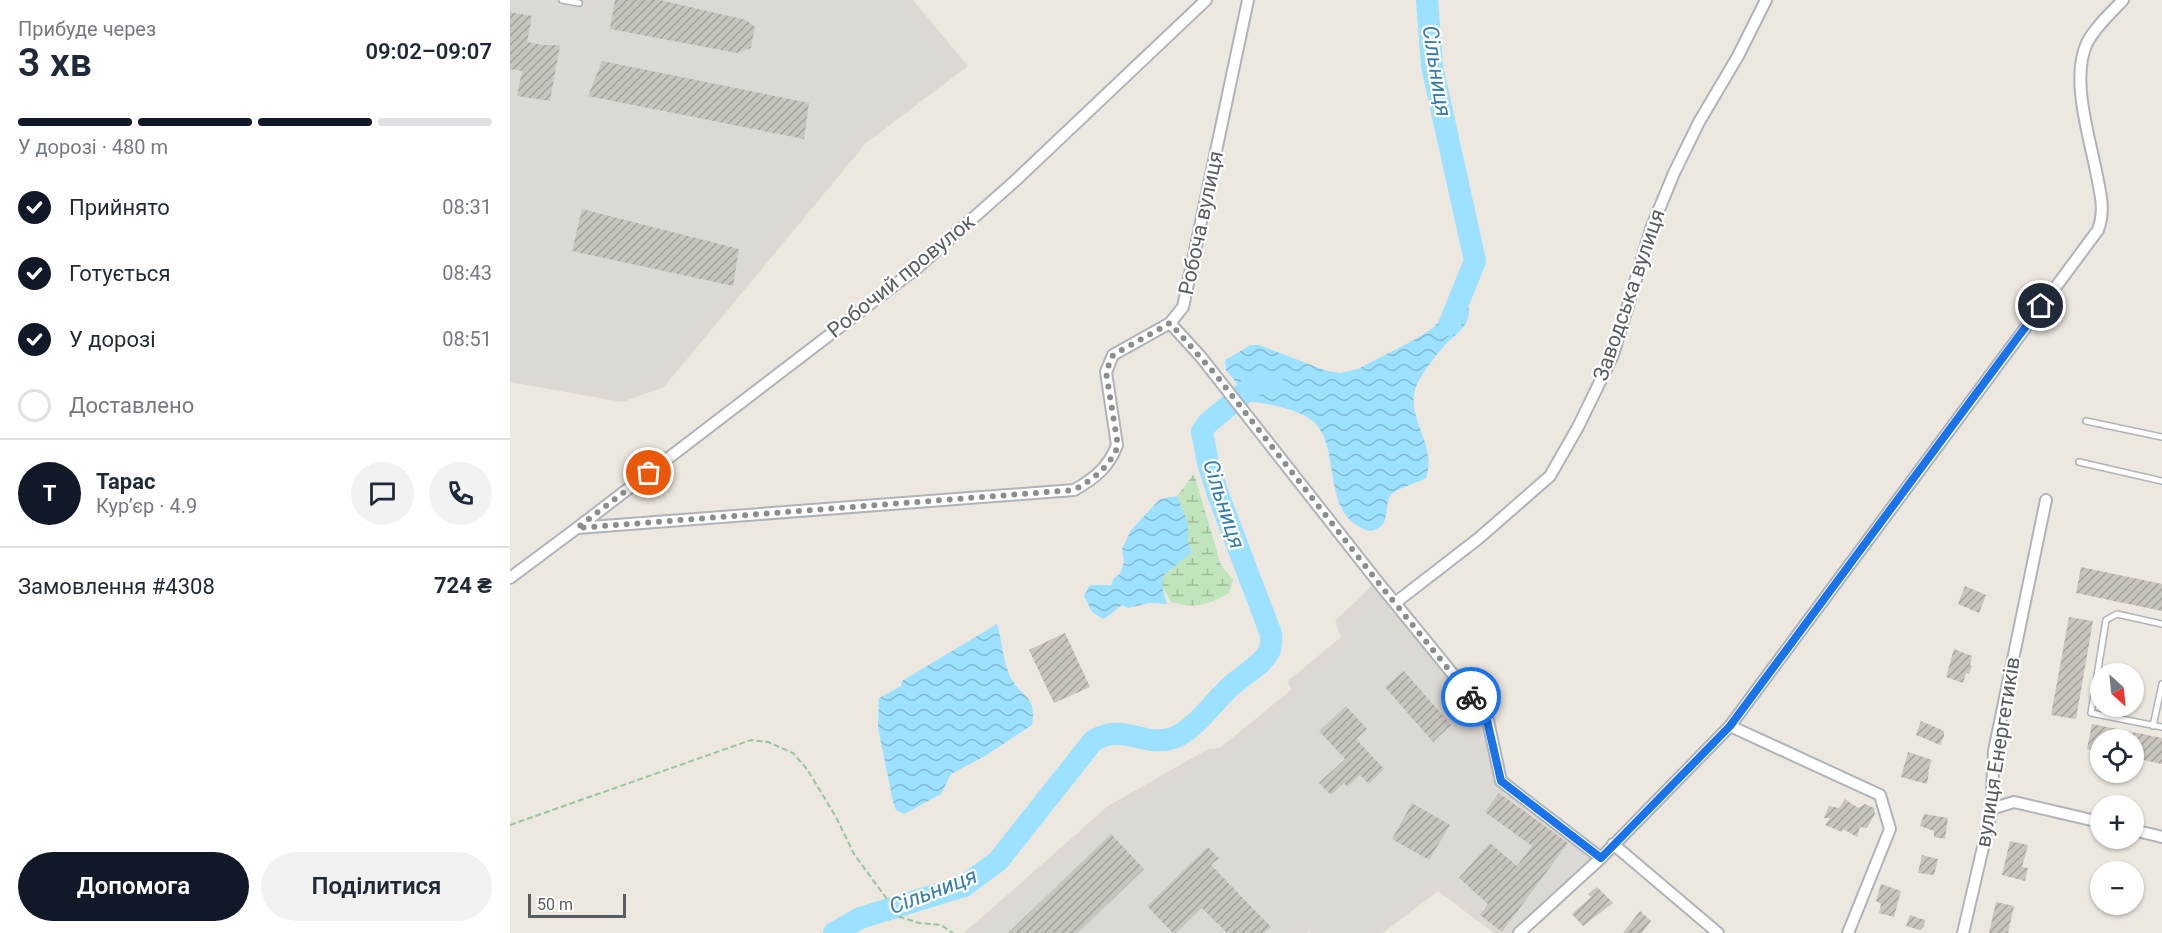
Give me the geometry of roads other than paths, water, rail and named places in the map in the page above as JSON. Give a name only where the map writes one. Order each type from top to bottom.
[{"type":"street","name":"Робочий провулок","points":[[577,528],[917,268],[1016,180],[1206,0]]},
{"type":"street","name":"Робоча вулиця","points":[[577,528],[1074,490],[1095,479],[1113,457],[1118,446],[1106,372],[1113,355],[1170,323],[1183,307],[1248,0]]},
{"type":"street","name":"Заводська вулиця","points":[[1395,603],[1479,538],[1550,476],[1578,427],[1613,355],[1651,229],[1674,173],[1700,122],[1738,57],[1766,0]]},
{"type":"street","points":[[1520,933],[1601,858],[1730,726],[2098,230],[2103,217],[2101,194],[2082,103],[2080,76],[2088,42],[2123,0]]},
{"type":"street","points":[[1170,323],[1246,412],[1486,716],[1501,781],[1601,858]]},
{"type":"street","name":"вулиця Енергетиків","points":[[1963,933],[1991,809],[1994,751],[2046,500]]},
{"type":"street","points":[[510,578],[577,528]]},
{"type":"street","points":[[1730,726],[1880,795],[1890,829],[1848,933]]},
{"type":"street","points":[[1991,809],[2014,802],[2090,820]]},
{"type":"street","points":[[2144,833],[2162,837]]},
{"type":"street","points":[[1613,844],[1718,933]]},
{"type":"lane","points":[[562,0],[579,3]]},
{"type":"lane","points":[[2086,421],[2162,437]]},
{"type":"lane","points":[[2079,462],[2162,481]]},
{"type":"lane","points":[[2162,624],[2117,614],[2106,620],[2091,713],[2162,727]]},
{"type":"lane","points":[[2153,726],[2162,684]]},
{"type":"water","points":[[1457,297],[1465,300],[1469,308],[1466,323],[1426,369],[1417,384],[1414,396],[1414,407],[1428,453],[1426,478],[1392,493],[1388,500],[1384,523],[1373,531],[1368,531],[1348,518],[1341,507],[1336,493],[1328,449],[1316,424],[1304,415],[1277,406],[1252,402],[1226,370],[1225,360],[1251,345],[1259,345],[1327,371],[1340,373],[1358,369],[1430,330],[1439,322]]},
{"type":"water","points":[[1177,496],[1188,523],[1188,544],[1192,552],[1164,575],[1162,586],[1167,604],[1149,603],[1128,608],[1122,605],[1103,619],[1092,612],[1084,596],[1090,585],[1111,585],[1114,578],[1120,574],[1124,562],[1122,549],[1131,530],[1160,499]]},
{"type":"water","points":[[997,624],[1010,676],[1030,701],[1033,715],[1032,725],[985,756],[951,774],[941,794],[904,814],[896,810],[878,727],[879,698],[901,686],[902,681]]},
{"type":"waterway","name":"Сільниця","points":[[1427,0],[1432,66],[1475,261],[1449,325]]},
{"type":"waterway","name":"Сільниця","points":[[834,933],[860,918],[964,886],[998,861],[1093,741],[1114,734],[1152,740],[1173,738],[1189,729],[1231,686],[1266,657],[1271,648],[1271,634],[1219,497],[1208,463],[1202,431],[1208,423],[1255,384],[1272,382]]}]
